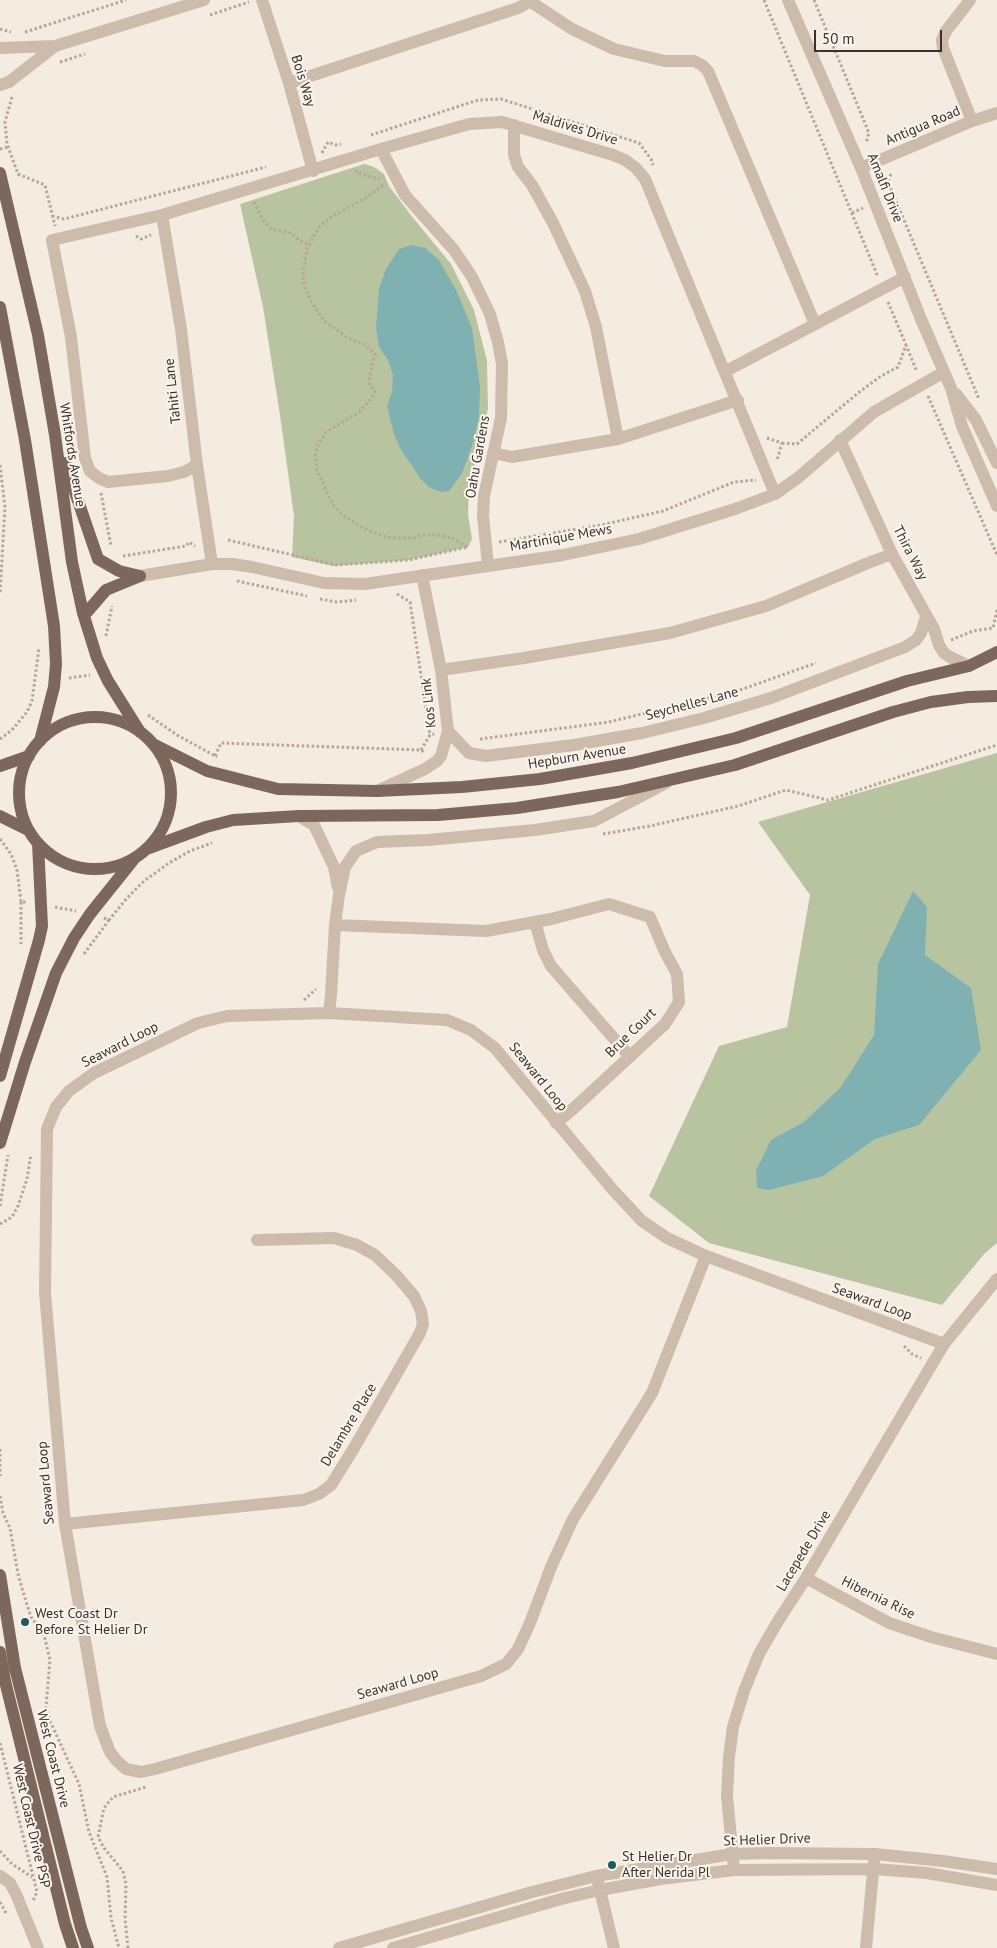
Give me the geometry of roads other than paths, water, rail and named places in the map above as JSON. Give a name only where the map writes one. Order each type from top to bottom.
[{"type":"main road","name":"Whitfords Avenue","points":[[0,173],[38,335],[55,435],[72,562],[82,613],[104,673],[140,732]]},
{"type":"main road","points":[[0,307],[25,440],[54,626],[55,679],[40,741]]},
{"type":"main road","points":[[55,435],[98,559],[119,571],[140,576]]},
{"type":"main road","points":[[82,613],[88,612],[106,590],[140,576]]},
{"type":"main road","name":"Hepburn Avenue","points":[[153,744],[207,771],[278,789],[377,791],[462,787],[540,779],[632,763],[736,738],[907,681],[969,666],[997,652]]},
{"type":"main road","points":[[0,1143],[25,1062],[56,973],[74,938],[90,914],[134,859],[149,848],[206,827],[233,820],[299,816],[438,815],[517,808],[618,792],[735,765],[893,712],[931,702],[968,697],[997,696]]},
{"type":"main road","points":[[134,859],[110,868],[83,869],[58,860],[38,843],[28,830],[20,806],[20,780],[29,756],[40,741],[54,730],[70,721],[106,718],[124,723],[140,732],[153,744],[168,769],[172,797],[165,824],[149,848]]},
{"type":"main road","points":[[0,766],[29,756]]},
{"type":"main road","points":[[0,816],[28,830]]},
{"type":"main road","points":[[0,1076],[42,926],[38,843]]},
{"type":"main road","name":"West Coast Drive","points":[[0,1575],[15,1668],[79,1920],[88,1948]]},
{"type":"main road","name":"West Coast Drive","points":[[0,1652],[5,1682],[60,1905],[73,1948]]},
{"type":"street","points":[[0,48],[55,46],[204,0]]},
{"type":"street","name":"Bois Way","points":[[262,0],[289,83],[311,165]]},
{"type":"street","name":"Amalfi Drive","points":[[788,0],[861,168],[921,319],[951,388],[962,426],[976,461],[997,506]]},
{"type":"street","points":[[970,0],[946,31],[942,40],[972,121]]},
{"type":"street","points":[[289,83],[518,8],[529,1],[572,29],[614,49],[665,61],[694,61],[708,71],[815,324]]},
{"type":"street","points":[[0,85],[9,82],[55,46]]},
{"type":"street","name":"Antigua Road","points":[[861,168],[972,121],[997,113]]},
{"type":"street","name":"Maldives Drive","points":[[197,465],[184,472],[168,476],[108,482],[90,471],[86,458],[71,337],[52,240],[162,215],[249,190],[311,165],[352,158],[469,124],[486,122],[514,125],[613,155],[636,168],[645,179],[738,400],[775,494]]},
{"type":"street","points":[[514,125],[514,155],[518,167],[532,185],[585,291],[596,327],[618,439]]},
{"type":"street","name":"Oahu Gardens","points":[[381,149],[405,195],[454,250],[472,277],[490,314],[498,342],[502,364],[501,418],[484,496],[483,515],[488,566]]},
{"type":"street","name":"Tahiti Lane","points":[[162,215],[181,329],[197,465],[212,564]]},
{"type":"street","points":[[726,371],[905,277]]},
{"type":"street","name":"Martinique Mews","points":[[140,576],[212,564],[252,567],[324,583],[365,584],[563,555],[639,539],[736,509],[775,494],[874,412],[944,372]]},
{"type":"street","name":"Amalfi Drive","points":[[951,388],[976,420],[995,456]]},
{"type":"street","points":[[494,453],[512,457],[618,439],[738,400]]},
{"type":"street","name":"Thira Way","points":[[840,440],[892,554],[934,629],[939,645],[944,652],[969,666]]},
{"type":"street","points":[[976,461],[995,456]]},
{"type":"street","points":[[441,670],[552,654],[670,633],[766,606],[892,554]]},
{"type":"street","name":"Kos Link","points":[[377,791],[425,769],[437,760],[441,756],[448,731],[441,670],[422,575]]},
{"type":"street","name":"Seychelles Lane","points":[[448,731],[470,753],[486,756],[574,745],[642,733],[704,718],[771,698],[905,648],[921,634],[926,617]]},
{"type":"street","points":[[329,1013],[334,925],[339,895],[346,867],[356,851],[376,842],[428,840],[535,830],[594,821],[671,781]]},
{"type":"street","points":[[299,816],[314,825],[334,867],[339,895]]},
{"type":"street","name":"Brue Court","points":[[535,922],[609,904],[650,917],[665,952],[678,974],[679,1002],[665,1024],[556,1123]]},
{"type":"street","points":[[334,925],[486,931],[535,922],[543,950],[551,966],[630,1056]]},
{"type":"street","name":"Seaward Loop","points":[[706,1256],[652,1392],[573,1519],[551,1567],[518,1649],[506,1664],[492,1672],[155,1769],[141,1772],[126,1769],[110,1752],[100,1726],[65,1524],[45,1293],[47,1129],[56,1106],[69,1091],[94,1073],[198,1023],[227,1016],[329,1013],[447,1020],[471,1030],[495,1048],[556,1123],[642,1221],[667,1238],[706,1256],[944,1344]]},
{"type":"street","name":"Delambre Place","points":[[65,1524],[302,1500],[319,1494],[330,1485],[354,1448],[420,1333],[423,1324],[421,1311],[414,1296],[396,1275],[375,1255],[357,1245],[334,1238],[257,1240]]},
{"type":"street","name":"Lacepede Drive","points":[[734,1870],[727,1796],[729,1757],[734,1727],[744,1691],[759,1654],[944,1344],[997,1279]]},
{"type":"street","name":"Hibernia Rise","points":[[806,1578],[889,1623],[932,1637],[997,1654]]},
{"type":"street","name":"St Helier Drive","points":[[338,1948],[513,1897],[596,1876],[732,1854],[875,1854],[997,1869]]},
{"type":"street","points":[[866,1948],[875,1854]]},
{"type":"street","name":"St Helier Drive","points":[[393,1948],[561,1899],[600,1890],[661,1879],[734,1870],[874,1869],[927,1873],[997,1885]]},
{"type":"street","points":[[0,1876],[10,1883],[38,1948]]},
{"type":"street","points":[[596,1876],[614,1948]]},
{"type":"water","points":[[411,245],[425,248],[439,260],[457,292],[472,328],[480,387],[479,417],[472,446],[462,473],[449,491],[441,492],[429,487],[420,478],[400,448],[394,434],[387,406],[392,392],[393,375],[388,360],[379,347],[376,327],[379,289],[386,269],[399,249]]},
{"type":"water","points":[[913,891],[927,907],[925,955],[971,988],[981,1050],[919,1125],[875,1139],[823,1176],[769,1190],[757,1188],[756,1171],[771,1140],[804,1122],[841,1087],[874,1035],[878,964]]},
{"type":"place","name":"West Coast Dr Before St Helier Dr","points":[[25,1622]]},
{"type":"place","name":"St Helier Dr After Nerida Pl","points":[[612,1865]]}]
